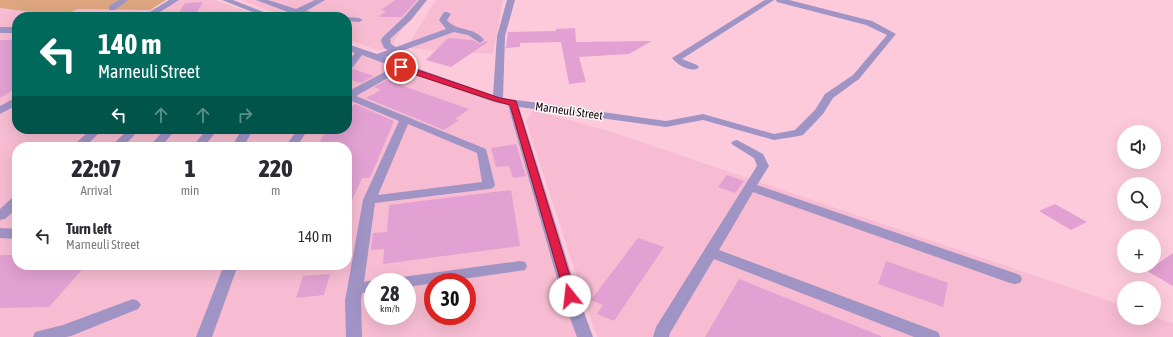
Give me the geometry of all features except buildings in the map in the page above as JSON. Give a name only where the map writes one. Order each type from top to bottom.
[{"type":"street","points":[[112,8],[124,0]]},
{"type":"street","points":[[155,12],[175,0]]},
{"type":"street","points":[[226,0],[258,12]]},
{"type":"street","points":[[260,0],[296,12],[317,0]]},
{"type":"street","points":[[396,50],[387,46],[385,41],[386,38],[408,18],[423,0]]},
{"type":"street","points":[[498,100],[501,36],[511,0]]},
{"type":"street","points":[[694,67],[679,61],[677,58],[770,0]]},
{"type":"street","name":"Marneuli Street","points":[[352,49],[498,100],[666,124],[704,117],[774,137],[799,133],[820,112],[829,96],[856,77],[892,34],[869,23],[780,0]]},
{"type":"street","points":[[447,14],[443,20],[447,26],[470,33],[477,36],[480,40]]},
{"type":"street","points":[[352,19],[359,20]]},
{"type":"street","points":[[377,57],[453,29]]},
{"type":"street","points":[[0,30],[12,30]]},
{"type":"street","points":[[352,62],[360,52]]},
{"type":"street","points":[[352,94],[401,67]]},
{"type":"street","points":[[352,98],[482,151],[489,185],[369,200]]},
{"type":"street","points":[[0,111],[12,103]]},
{"type":"street","points":[[513,103],[570,296],[585,337]]},
{"type":"street","points":[[354,337],[353,301],[369,200],[405,119]]},
{"type":"street","points":[[84,142],[92,134]]},
{"type":"street","points":[[121,142],[130,134]]},
{"type":"street","points":[[159,142],[167,134]]},
{"type":"street","points":[[202,142],[209,134]]},
{"type":"street","points":[[661,337],[662,332],[763,166],[759,156],[737,143]]},
{"type":"street","points":[[750,187],[1016,279]]},
{"type":"street","points":[[0,216],[12,205]]},
{"type":"street","points":[[0,233],[12,234]]},
{"type":"street","points":[[711,252],[932,337]]},
{"type":"street","points":[[416,280],[520,266]]},
{"type":"street","points":[[204,337],[229,270]]},
{"type":"street","points":[[355,288],[364,287]]},
{"type":"street","points":[[41,337],[65,331],[132,305]]},
{"type":"shaded area","points":[[0,0],[166,0],[150,10],[77,9],[72,12],[32,12],[0,8]]},
{"type":"shaded area","points":[[175,0],[215,0],[248,12],[72,12],[77,9],[150,10]]},
{"type":"shaded area","points":[[241,0],[422,0],[388,50],[377,50],[352,41],[352,12],[273,12]]},
{"type":"shaded area","points":[[436,0],[503,0],[493,54],[406,48]]},
{"type":"shaded area","points":[[0,8],[32,12],[12,12],[12,134],[352,134],[352,51],[509,106],[578,337],[0,337]]},
{"type":"shaded area","points":[[533,110],[612,132],[1117,304],[1117,325],[1161,325],[1161,319],[1173,323],[1173,337],[598,337],[593,326],[526,121]]},
{"type":"route","points":[[401,67],[498,100],[513,103],[570,296]]}]
